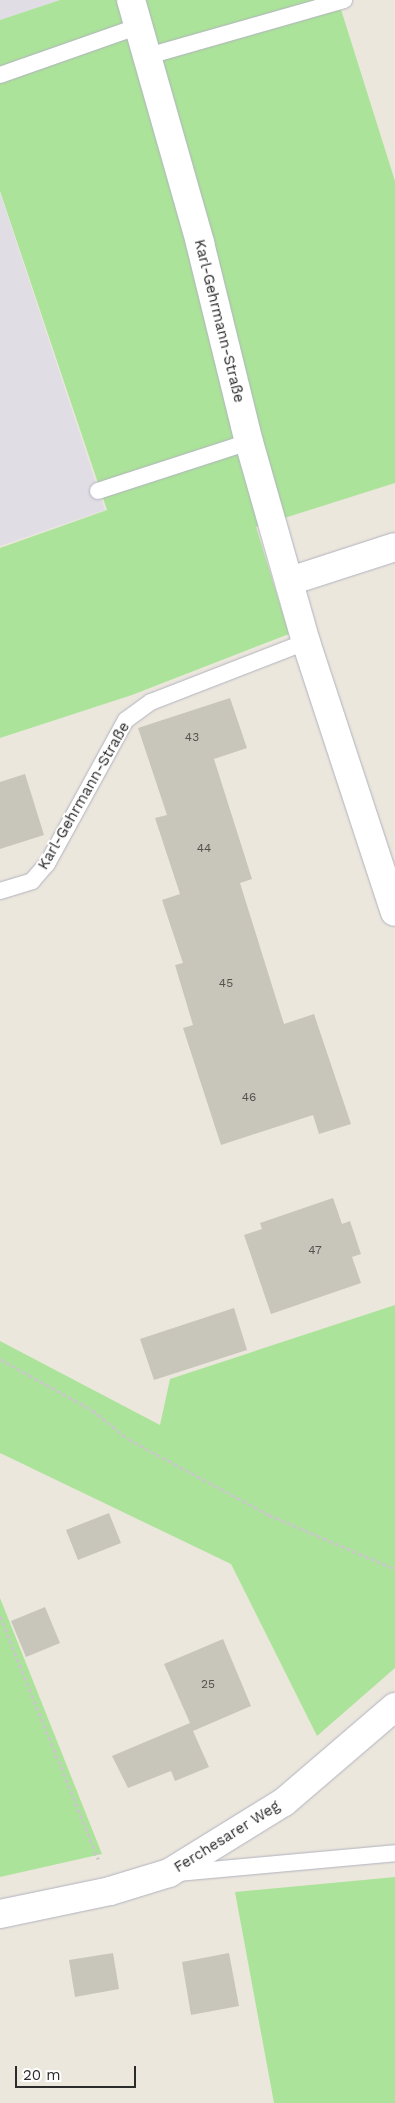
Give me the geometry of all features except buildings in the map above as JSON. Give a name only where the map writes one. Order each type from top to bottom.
[{"type":"street","name":"Karl-Gehrmann-Straße","points":[[131,0],[200,243],[249,442],[306,642],[395,912]]},
{"type":"street","points":[[290,581],[395,548]]},
{"type":"street","name":"Ferchesarer Weg","points":[[0,1914],[110,1891],[169,1873],[284,1802],[395,1707]]},
{"type":"lane","points":[[148,56],[344,0]]},
{"type":"lane","points":[[0,75],[139,26]]},
{"type":"lane","points":[[98,491],[249,442]]},
{"type":"lane","name":"Karl-Gehrmann-Straße","points":[[0,892],[32,881],[47,864],[126,720],[151,702],[306,642]]},
{"type":"lane","points":[[169,1873],[395,1853]]},
{"type":"path","points":[[0,1359],[92,1410],[128,1439],[261,1511],[395,1570]]},
{"type":"path","points":[[0,1616],[110,1891]]},
{"type":"shaded area","points":[[0,0],[60,0],[0,20]]},
{"type":"shaded area","points":[[0,193],[105,510],[0,546]]},
{"type":"green space","points":[[60,0],[338,0],[395,181],[395,483],[256,527],[289,634],[132,695],[0,738],[0,548],[107,510],[0,191],[0,20]]},
{"type":"green space","points":[[395,1305],[395,1668],[317,1736],[231,1564],[0,1453],[0,1341],[160,1425],[170,1379]]},
{"type":"green space","points":[[0,1598],[102,1854],[0,1877]]},
{"type":"green space","points":[[395,1877],[395,2103],[274,2103],[235,1892]]}]
